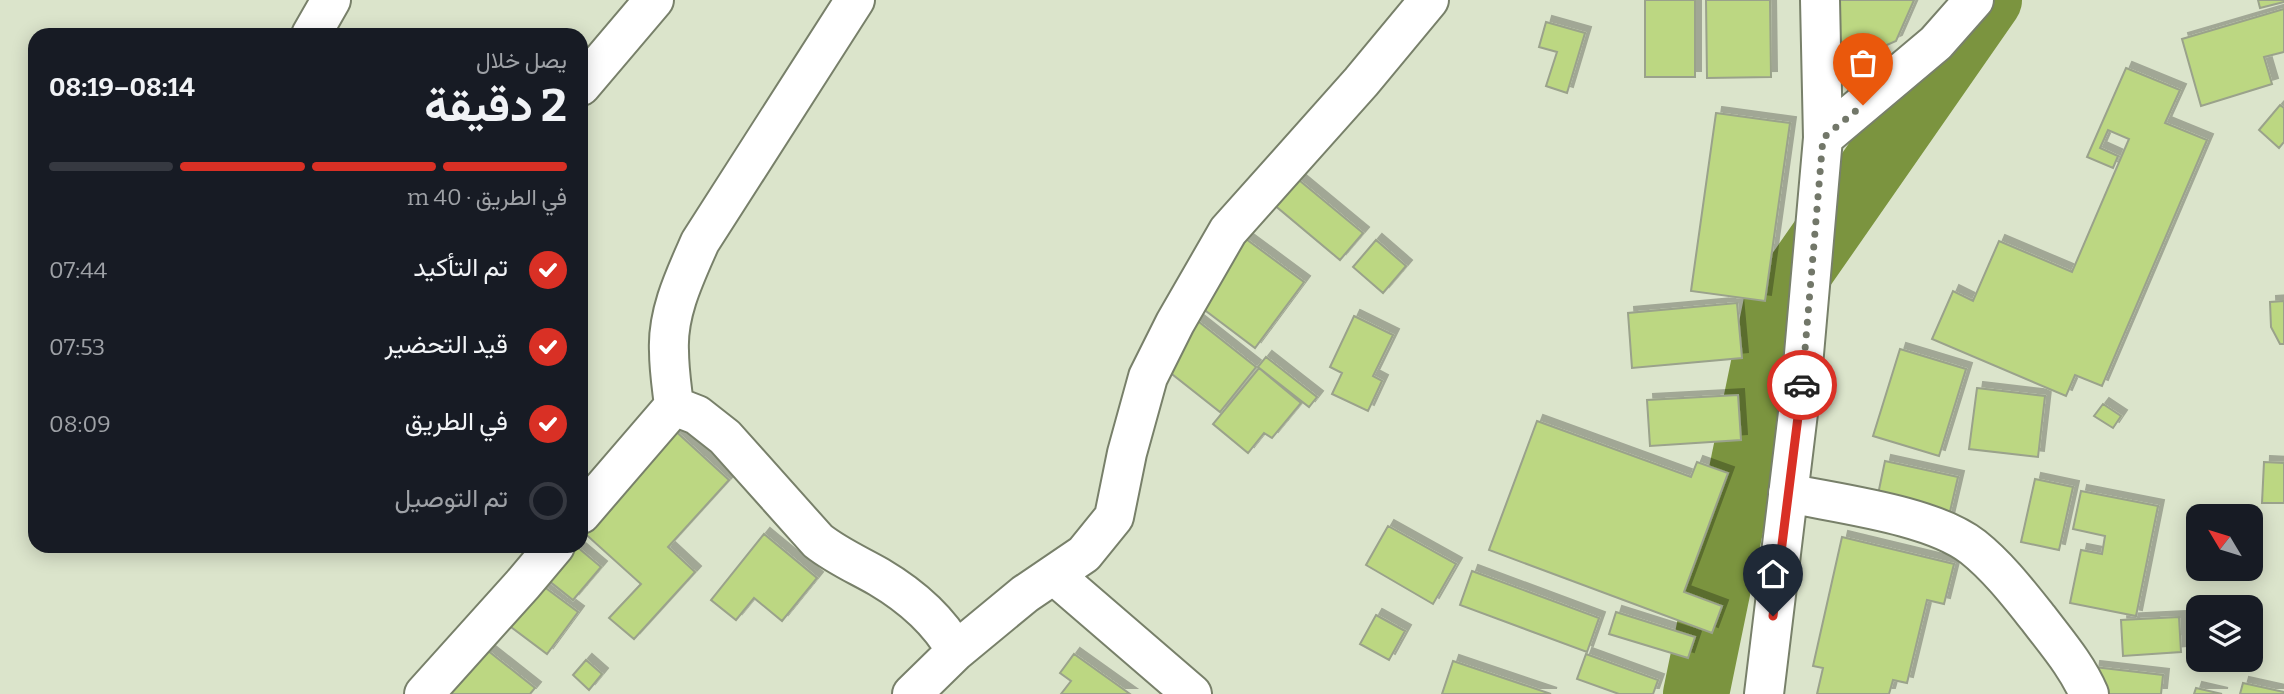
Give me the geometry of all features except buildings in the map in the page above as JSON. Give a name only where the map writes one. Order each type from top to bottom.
[{"type":"street","points":[[315,28],[331,0]]},
{"type":"street","points":[[588,78],[654,0]]},
{"type":"street","points":[[588,506],[674,406],[668,349],[673,314],[683,280],[700,242],[855,0]]},
{"type":"street","points":[[912,694],[956,651],[1025,594],[1084,554],[1114,517],[1127,453],[1148,377],[1175,323],[1228,231],[1361,82],[1429,0]]},
{"type":"street","points":[[1764,694],[1801,388],[1823,138],[1820,0]]},
{"type":"street","points":[[1823,138],[1936,43],[1974,0]]},
{"type":"street","points":[[674,406],[696,415],[725,437],[818,541],[847,562],[878,576],[909,597],[947,634],[956,651]]},
{"type":"street","points":[[1788,493],[1891,514],[1946,531],[1972,547],[2018,592],[2072,663],[2089,694]]},
{"type":"street","points":[[424,694],[549,553]]},
{"type":"street","points":[[1054,575],[1192,694]]},
{"type":"waterway","points":[[1696,694],[1776,306],[1989,0]]},
{"type":"way so far","points":[[1802,385],[1823,138],[1863,105]]},
{"type":"route","points":[[1773,616],[1802,385]]}]
